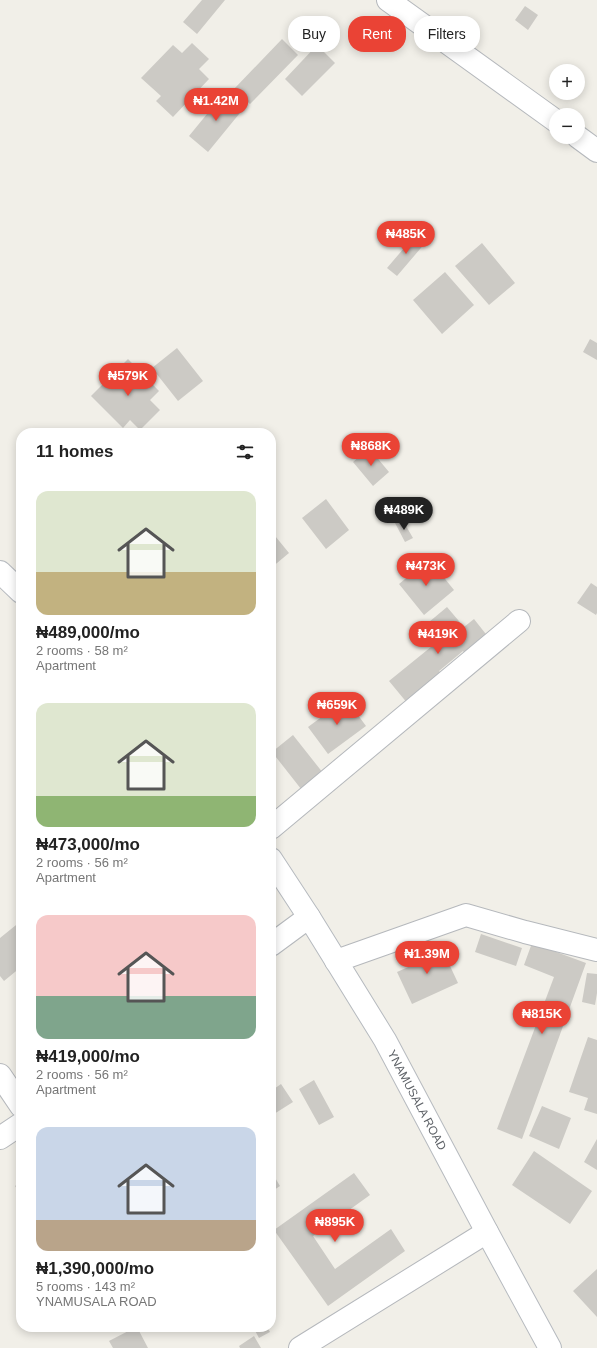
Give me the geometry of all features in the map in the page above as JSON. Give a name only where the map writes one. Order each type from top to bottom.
[{"type":"street","points":[[388,0],[549,116]]},
{"type":"street","points":[[585,142],[597,151]]},
{"type":"street","points":[[0,572],[16,587]]},
{"type":"street","points":[[276,824],[519,621]]},
{"type":"street","name":"YNAMUSALA ROAD","points":[[276,867],[385,1040],[550,1348]]},
{"type":"street","points":[[336,961],[466,915],[597,950]]},
{"type":"street","points":[[276,941],[309,917]]},
{"type":"street","points":[[0,1075],[16,1099]]},
{"type":"street","points":[[0,1138],[16,1127]]},
{"type":"street","points":[[300,1348],[487,1232]]},
{"type":"building","points":[[202,0],[225,0],[197,34],[183,22]]},
{"type":"building","points":[[525,6],[538,15],[528,30],[515,20]]},
{"type":"building","points":[[282,39],[288,45],[288,52],[295,52],[298,55],[250,104],[234,89]]},
{"type":"building","points":[[192,43],[209,59],[199,69],[209,79],[173,117],[156,101],[161,96],[141,78],[173,45],[182,53]]},
{"type":"building","points":[[310,52],[324,52],[335,63],[302,96],[285,79]]},
{"type":"building","points":[[225,92],[244,108],[208,152],[189,136]]},
{"type":"building","points":[[416,234],[426,242],[397,276],[387,268]]},
{"type":"building","points":[[482,243],[515,283],[489,305],[455,266]]},
{"type":"building","points":[[445,272],[474,305],[442,334],[413,300]]},
{"type":"building","points":[[590,339],[597,343],[597,360],[583,352]]},
{"type":"building","points":[[177,348],[203,381],[178,401],[152,368]]},
{"type":"building","points":[[128,359],[159,391],[150,400],[160,410],[142,428],[138,428],[130,420],[123,428],[91,396]]},
{"type":"building","points":[[369,448],[389,472],[373,486],[353,462]]},
{"type":"building","points":[[326,499],[349,530],[326,549],[302,518]]},
{"type":"building","points":[[402,519],[413,538],[405,542],[395,523]]},
{"type":"building","points":[[276,537],[289,553],[276,564]]},
{"type":"building","points":[[429,559],[454,590],[424,615],[399,584]]},
{"type":"building","points":[[591,583],[597,587],[596,615],[577,603]]},
{"type":"building","points":[[447,607],[464,627],[474,619],[489,638],[467,656],[463,651],[439,671],[444,676],[408,704],[389,681],[442,638],[429,622]]},
{"type":"building","points":[[346,699],[366,726],[328,754],[308,727]]},
{"type":"building","points":[[293,735],[327,778],[305,794],[276,757],[276,749]]},
{"type":"building","points":[[16,925],[16,971],[4,981],[0,976],[0,938]]},
{"type":"building","points":[[481,934],[522,948],[516,966],[475,952]]},
{"type":"building","points":[[532,943],[586,963],[522,1139],[497,1129],[554,977],[524,965]]},
{"type":"building","points":[[429,946],[433,956],[443,951],[458,983],[412,1004],[397,972],[415,964],[411,954]]},
{"type":"building","points":[[587,973],[597,974],[597,993],[595,1005],[582,1002]]},
{"type":"building","points":[[588,1037],[597,1040],[597,1114],[584,1110],[588,1098],[569,1092]]},
{"type":"building","points":[[314,1080],[334,1117],[319,1125],[299,1089]]},
{"type":"building","points":[[281,1084],[293,1102],[276,1113],[276,1088]]},
{"type":"building","points":[[542,1106],[571,1118],[559,1149],[529,1136]]},
{"type":"building","points":[[597,1139],[597,1170],[584,1162]]},
{"type":"building","points":[[534,1151],[592,1191],[570,1224],[512,1185]]},
{"type":"building","points":[[354,1173],[370,1195],[313,1236],[335,1269],[391,1229],[405,1251],[328,1306],[276,1233],[276,1229]]},
{"type":"building","points":[[276,1179],[280,1186],[276,1189]]},
{"type":"building","points":[[597,1269],[597,1317],[573,1291]]},
{"type":"building","points":[[126,1332],[140,1332],[148,1348],[113,1348],[109,1341]]},
{"type":"building","points":[[256,1332],[270,1332],[259,1338]]},
{"type":"building","points":[[254,1336],[261,1348],[240,1348],[239,1346]]}]
